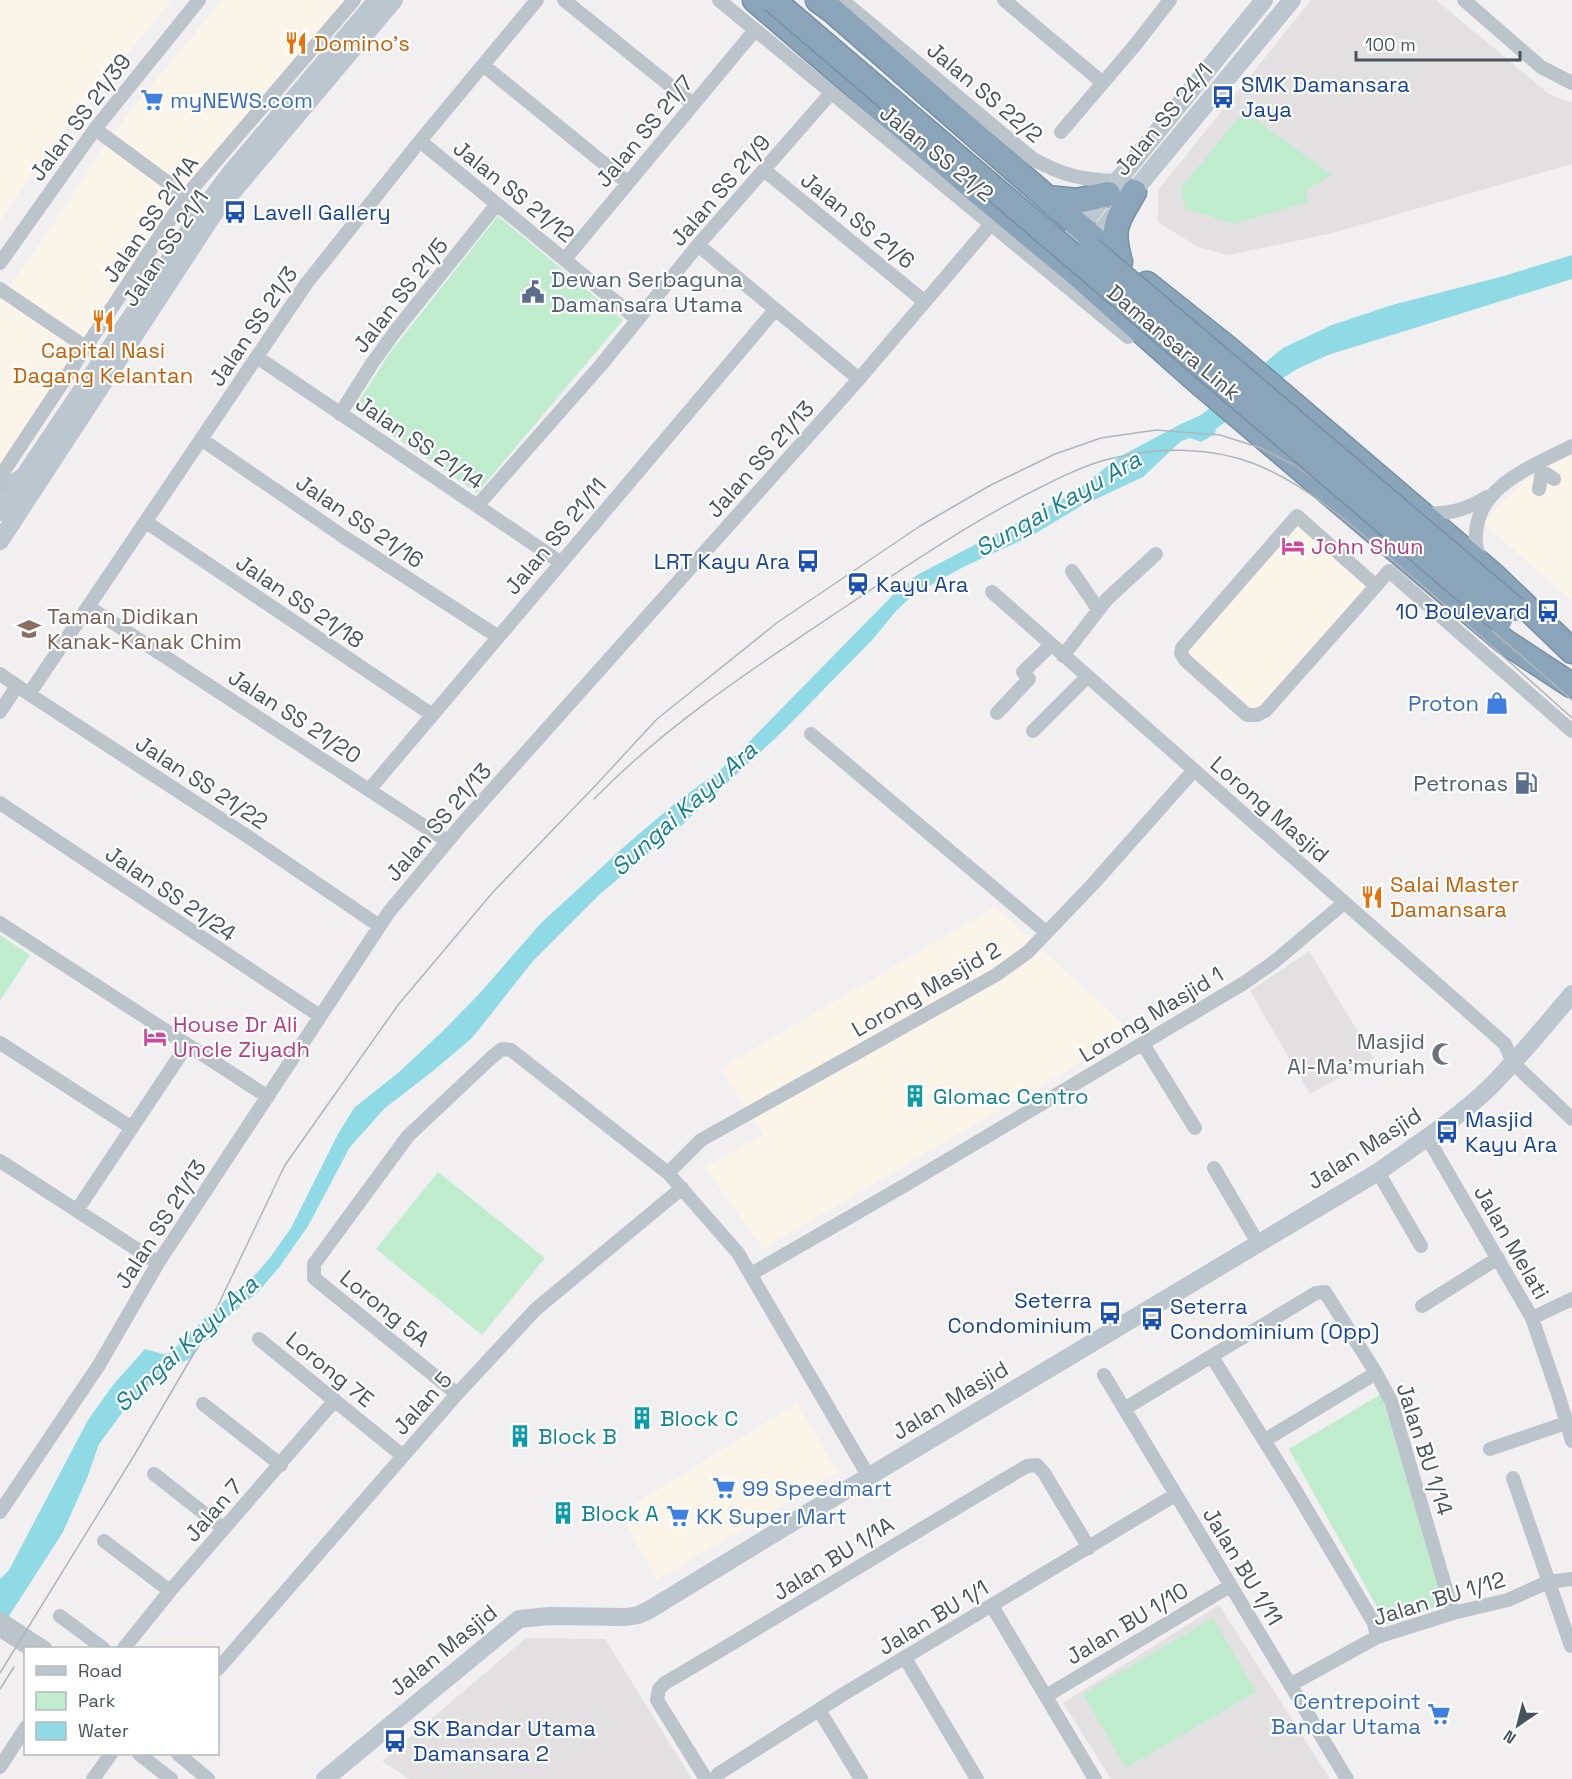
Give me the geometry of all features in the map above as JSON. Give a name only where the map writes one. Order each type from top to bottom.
[{"type":"highway","points":[[755,0],[1504,641],[1572,686]]},
{"type":"highway","name":"Damansara Link","points":[[773,0],[1507,615],[1572,652]]},
{"type":"highway","name":"Damansara Link","points":[[795,0],[1507,615],[1572,686]]},
{"type":"highway","points":[[829,3],[1086,234],[1226,347],[1493,575],[1572,652]]},
{"type":"highway","points":[[978,192],[997,199],[1010,193],[1014,181],[1004,160]]},
{"type":"highway","points":[[1048,198],[1077,201],[1120,189],[1114,233],[1120,262]]},
{"type":"highway","points":[[1112,305],[1110,298],[1115,284],[1128,278],[1144,282]]},
{"type":"street","name":"Jalan SS 21/39","points":[[0,263],[95,129],[200,0]]},
{"type":"street","name":"Jalan SS 21/1A","points":[[0,477],[186,196],[354,0]]},
{"type":"street","name":"Jalan SS 21/1","points":[[0,512],[202,211],[232,171],[377,0]]},
{"type":"street","name":"Jalan SS 21/1","points":[[0,541],[213,215],[394,0]]},
{"type":"street","name":"Jalan SS 21/3","points":[[29,694],[306,284],[537,0]]},
{"type":"street","points":[[564,0],[693,104]]},
{"type":"street","name":"Jalan SS 21/2","points":[[719,0],[1128,338]]},
{"type":"street","points":[[1004,0],[1103,83]]},
{"type":"street","name":"Jalan SS 24/1","points":[[1063,263],[1264,0]]},
{"type":"street","name":"Jalan SS 24/1","points":[[1086,234],[1120,189],[1292,0]]},
{"type":"street","points":[[1464,0],[1541,67],[1572,83]]},
{"type":"street","points":[[1061,132],[1103,83],[1164,2]]},
{"type":"street","name":"Jalan SS 22/2","points":[[829,3],[1033,159],[1058,173],[1120,189]]},
{"type":"street","name":"Jalan SS 21/7","points":[[565,259],[755,30]]},
{"type":"street","points":[[483,65],[628,183]]},
{"type":"street","name":"Jalan SS 21/9","points":[[477,506],[638,320],[698,245],[831,93]]},
{"type":"street","points":[[95,129],[186,196]]},
{"type":"street","name":"Jalan SS 21/12","points":[[420,141],[638,320]]},
{"type":"street","name":"Jalan SS 21/6","points":[[764,170],[925,302]]},
{"type":"street","name":"Jalan SS 21/5","points":[[340,414],[397,329],[497,204]]},
{"type":"street","name":"Jalan SS 21/13","points":[[0,1512],[99,1365],[158,1263],[378,925],[447,841],[859,380],[991,224]]},
{"type":"street","points":[[698,245],[859,380]]},
{"type":"street","points":[[0,289],[87,348]]},
{"type":"street","name":"Jalan SS 21/11","points":[[369,790],[774,311]]},
{"type":"street","name":"Jalan SS 21/14","points":[[257,357],[560,562]]},
{"type":"street","name":"Jalan SS 21/16","points":[[201,440],[497,636]]},
{"type":"street","points":[[1493,575],[1480,559],[1476,541],[1479,513],[1498,488],[1540,468],[1572,446]]},
{"type":"street","points":[[1540,468],[1554,479]]},
{"type":"street","points":[[1539,489],[1540,468]]},
{"type":"street","points":[[0,488],[25,473]]},
{"type":"street","points":[[1421,513],[1434,514],[1468,508],[1491,495]]},
{"type":"street","points":[[1376,586],[1297,516],[1182,648],[1181,653],[1185,660],[1247,715],[1257,715],[1265,711],[1376,586],[1389,571],[1572,731]]},
{"type":"street","name":"Jalan SS 21/18","points":[[146,522],[431,714]]},
{"type":"street","points":[[1063,656],[1107,599],[1156,554]]},
{"type":"street","points":[[1072,571],[1098,609]]},
{"type":"street","name":"Lorong Masjid","points":[[992,592],[1505,1044],[1513,1063],[1572,1119]]},
{"type":"street","name":"Jalan SS 21/20","points":[[89,607],[447,841]]},
{"type":"street","points":[[997,713],[1029,679],[1023,672],[1050,645]]},
{"type":"street","name":"Jalan SS 21/22","points":[[0,675],[253,840],[378,925]]},
{"type":"street","points":[[1033,731],[1087,677]]},
{"type":"street","points":[[0,711],[16,686]]},
{"type":"street","points":[[811,734],[1046,932]]},
{"type":"street","name":"Lorong Masjid 2","points":[[668,1173],[701,1140],[996,975],[1028,952],[1093,884],[1194,770]]},
{"type":"street","name":"Jalan SS 21/24","points":[[0,803],[320,1016]]},
{"type":"street","name":"Lorong Masjid 1","points":[[751,1274],[1244,983],[1274,962],[1344,903]]},
{"type":"street","points":[[0,923],[268,1097]]},
{"type":"street","name":"Jalan Masjid","points":[[325,1779],[519,1619],[533,1616],[638,1616],[1377,1172],[1427,1137],[1487,1090],[1572,994]]},
{"type":"street","points":[[0,1042],[132,1128]]},
{"type":"street","points":[[1143,1044],[1195,1128]]},
{"type":"street","points":[[77,1210],[187,1045]]},
{"type":"street","name":"Lorong 5A","points":[[457,1394],[314,1278],[314,1264],[408,1136],[502,1049],[512,1050],[668,1173]]},
{"type":"street","name":"Jalan Melati","points":[[1427,1137],[1532,1318],[1572,1440]]},
{"type":"street","points":[[0,1161],[158,1263]]},
{"type":"street","points":[[1214,1168],[1258,1243]]},
{"type":"street","points":[[1377,1172],[1421,1246]]},
{"type":"street","points":[[668,1173],[738,1253],[869,1477]]},
{"type":"street","name":"Jalan 5","points":[[219,1668],[457,1394],[536,1309],[682,1188]]},
{"type":"street","points":[[1422,1306],[1498,1258]]},
{"type":"street","name":"Jalan BU 1/14","points":[[1124,1409],[1316,1293],[1325,1292],[1392,1401],[1453,1613]]},
{"type":"street","points":[[1532,1318],[1572,1299]]},
{"type":"street","name":"Lorong 7E","points":[[259,1339],[403,1456]]},
{"type":"street","points":[[1212,1357],[1265,1440],[1374,1623],[1377,1637]]},
{"type":"street","points":[[1265,1440],[1376,1373]]},
{"type":"street","name":"Jalan BU 1/11","points":[[1104,1375],[1347,1779]]},
{"type":"street","name":"Jalan 7","points":[[125,1647],[170,1591],[335,1400]]},
{"type":"street","points":[[204,1404],[281,1465]]},
{"type":"street","points":[[1490,1449],[1566,1423]]},
{"type":"street","name":"Jalan BU 1/1A","points":[[706,1779],[657,1701],[659,1689],[665,1683],[791,1610],[930,1523],[1027,1466],[1037,1465],[1089,1548]]},
{"type":"street","points":[[154,1474],[224,1529]]},
{"type":"street","points":[[1513,1478],[1571,1646]]},
{"type":"street","name":"Jalan BU 1/1","points":[[716,1779],[718,1774],[819,1710],[1175,1495]]},
{"type":"street","points":[[104,1541],[170,1591]]},
{"type":"street","name":"Jalan BU 1/12","points":[[1290,1685],[1377,1637],[1453,1613],[1508,1600],[1548,1582],[1572,1579]]},
{"type":"street","name":"Jalan BU 1/10","points":[[1046,1696],[1230,1586]]},
{"type":"street","points":[[992,1606],[1095,1779]]},
{"type":"street","points":[[60,1616],[102,1647]]},
{"type":"street","points":[[0,1618],[24,1642]]},
{"type":"street","points":[[0,1630],[24,1642],[42,1647]]},
{"type":"street","points":[[905,1658],[977,1779]]},
{"type":"street","points":[[819,1710],[861,1779]]},
{"type":"street","points":[[0,1767],[24,1730]]},
{"type":"street","points":[[93,1779],[110,1755]]},
{"type":"street","points":[[140,1755],[171,1779]]},
{"type":"street","points":[[179,1755],[208,1779]]},
{"type":"street","points":[[193,1755],[221,1779]]},
{"type":"shaded area","points":[[0,0],[172,0],[51,146],[0,221]]},
{"type":"shaded area","points":[[222,0],[346,0],[180,198],[0,488],[0,300],[55,222],[107,140]]},
{"type":"shaded area","points":[[1311,0],[1436,0],[1549,94],[1572,103],[1572,164],[1329,234],[1228,255],[1198,247],[1158,222],[1158,190]]},
{"type":"shaded area","name":"10 Boulevard","points":[[1572,452],[1572,601],[1484,524],[1502,501],[1529,479]]},
{"type":"shaded area","points":[[1291,516],[1378,592],[1265,720],[1178,646]]},
{"type":"shaded area","points":[[995,907],[1132,1032],[763,1249],[705,1167],[763,1135],[721,1068]]},
{"type":"shaded area","points":[[1309,951],[1374,1058],[1310,1094],[1250,991]]},
{"type":"shaded area","points":[[797,1403],[838,1472],[657,1580],[620,1513]]},
{"type":"shaded area","points":[[1219,1605],[1330,1779],[1111,1779],[1063,1703]]},
{"type":"shaded area","points":[[526,1638],[605,1639],[692,1779],[409,1779],[382,1761]]},
{"type":"green space","points":[[1244,111],[1332,175],[1306,190],[1308,202],[1234,224],[1185,208],[1181,188]]},
{"type":"green space","points":[[498,216],[623,320],[477,493],[354,409],[389,354]]},
{"type":"green space","points":[[0,935],[30,955],[0,1001]]},
{"type":"green space","points":[[438,1172],[545,1258],[482,1335],[376,1249]]},
{"type":"green space","points":[[1381,1394],[1444,1604],[1387,1625],[1289,1449]]},
{"type":"green space","points":[[1213,1618],[1256,1692],[1126,1768],[1083,1694]]},
{"type":"water","name":"Sungai Kayu Ara","points":[[1572,255],[1572,279],[1328,355],[1297,369],[1216,429],[1215,434],[1201,442],[1190,438],[1181,441],[1143,477],[1081,506],[1031,536],[965,566],[913,595],[782,732],[682,825],[600,894],[533,961],[472,1038],[385,1108],[350,1147],[308,1226],[259,1291],[223,1321],[214,1335],[202,1343],[191,1358],[166,1370],[128,1405],[99,1444],[63,1532],[0,1630],[0,1579],[9,1570],[88,1420],[113,1385],[145,1349],[163,1354],[170,1353],[210,1313],[254,1276],[291,1228],[338,1134],[354,1108],[398,1073],[443,1031],[480,993],[541,923],[626,845],[735,756],[894,594],[917,575],[1072,494],[1119,457],[1201,415],[1283,348],[1332,325],[1392,305],[1504,276]]},
{"type":"tram line","points":[[0,1673],[135,1454],[200,1343],[285,1165],[398,1005],[493,892],[657,719],[778,622],[920,526],[989,486],[1055,454],[1101,438],[1156,430],[1220,435],[1261,448],[1294,465],[1328,488],[1572,700]]},
{"type":"tram line","points":[[594,799],[655,743],[720,692],[924,555],[1015,500],[1056,480],[1100,462],[1145,452],[1182,450],[1219,454],[1255,464],[1292,482],[1343,518],[1482,637],[1572,718]]},
{"type":"tram line","points":[[0,1689],[14,1667]]},
{"type":"place","name":"Domino's","points":[[296,43]]},
{"type":"place","name":"SMK Damansara Jaya","points":[[1223,97]]},
{"type":"place","name":"myNEWS.com","points":[[152,100]]},
{"type":"place","name":"Lavell Gallery","points":[[235,212]]},
{"type":"place","name":"Dewan Serbaguna Damansara Utama","points":[[533,292]]},
{"type":"place","name":"Capital Nasi Dagang Kelantan","points":[[103,321]]},
{"type":"place","name":"John Shun","points":[[1293,546]]},
{"type":"place","name":"LRT Kayu Ara","points":[[808,561]]},
{"type":"place","name":"Kayu Ara","points":[[858,584]]},
{"type":"place","name":"10 Boulevard","points":[[1548,611]]},
{"type":"place","name":"Taman Didikan Kanak-Kanak Chim","points":[[29,629]]},
{"type":"place","name":"Proton","points":[[1497,703]]},
{"type":"place","name":"Petronas","points":[[1526,783]]},
{"type":"place","name":"Salai Master Damansara","points":[[1372,897]]},
{"type":"place","name":"House Dr Ali Uncle Ziyadh","points":[[155,1037]]},
{"type":"place","name":"Masjid Al-Ma'muriah","points":[[1443,1054]]},
{"type":"place","name":"Glomac Centro","points":[[915,1096]]},
{"type":"place","name":"Masjid Kayu Ara","points":[[1447,1132]]},
{"type":"place","name":"Seterra Condominium","points":[[1110,1313]]},
{"type":"place","name":"Seterra Condominium (Opp)","points":[[1152,1319]]},
{"type":"place","name":"Block C","points":[[642,1418]]},
{"type":"place","name":"Block B","points":[[520,1436]]},
{"type":"place","name":"99 Speedmart","points":[[724,1488]]},
{"type":"place","name":"Block A","points":[[563,1513]]},
{"type":"place","name":"KK Super Mart","points":[[678,1516]]},
{"type":"place","name":"Centrepoint Bandar Utama","points":[[1439,1714]]},
{"type":"place","name":"SK Bandar Utama Damansara 2","points":[[395,1741]]}]
